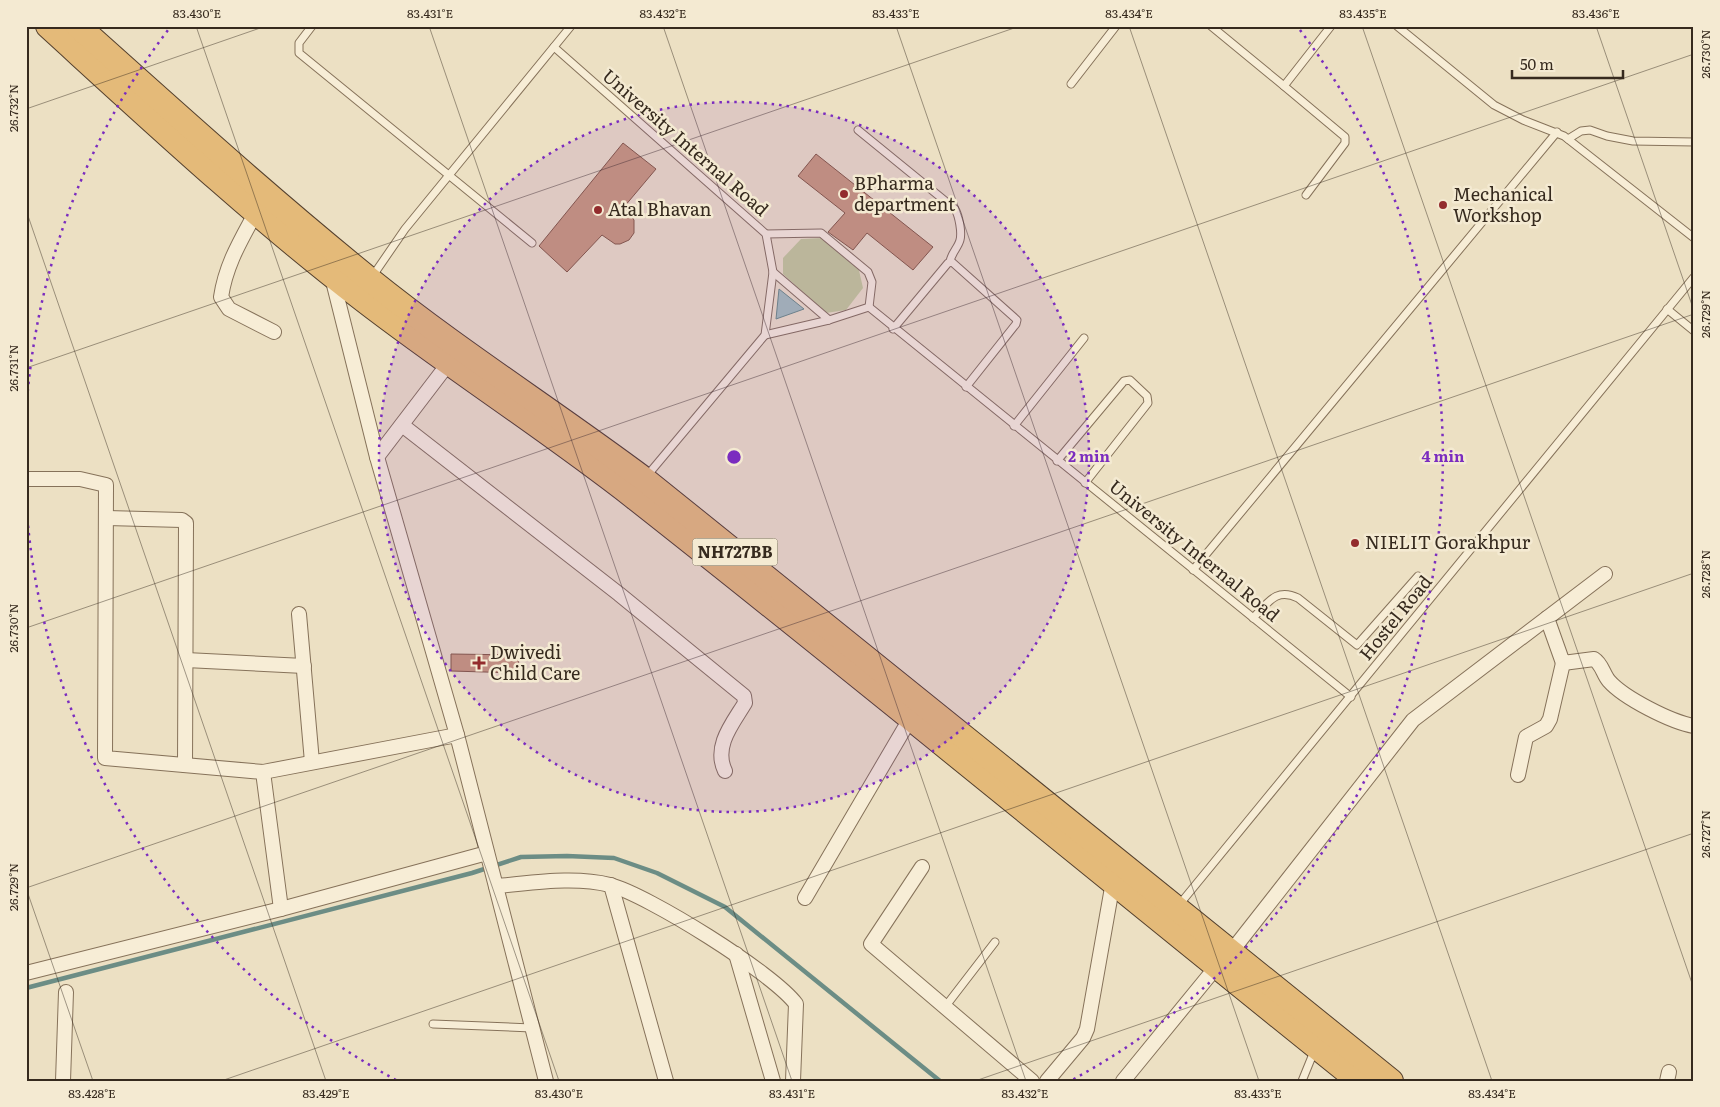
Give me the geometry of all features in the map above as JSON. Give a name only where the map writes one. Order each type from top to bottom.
[{"type":"highway","name":"NH727BB","points":[[48,26],[256,212],[334,262],[370,280],[459,347],[576,428],[638,487],[910,719],[1113,882],[1171,916]]},
{"type":"highway","name":"NH727BB","points":[[78,26],[270,197],[334,262],[448,364],[564,444],[638,487],[1224,959],[1391,1081]]},
{"type":"highway","name":"NH727BB","points":[[1224,959],[1316,1046],[1359,1081]]},
{"type":"street","points":[[256,212],[230,260],[224,276],[221,297],[229,309],[274,332]]},
{"type":"street","points":[[334,262],[376,457],[457,735],[546,1081]]},
{"type":"street","points":[[376,457],[448,364]]},
{"type":"street","points":[[402,425],[619,594],[744,696],[746,703],[722,747],[721,757],[726,771]]},
{"type":"street","points":[[26,479],[80,480],[104,483],[107,488],[105,758],[263,772],[457,735]]},
{"type":"street","points":[[107,518],[182,520],[186,523],[185,765]]},
{"type":"street","points":[[1123,1081],[1224,959],[1413,720],[1605,574]]},
{"type":"street","points":[[299,614],[312,762]]},
{"type":"street","points":[[1518,776],[1526,737],[1546,726],[1550,719],[1563,663],[1547,618]]},
{"type":"street","points":[[1563,663],[1594,659],[1607,678],[1648,708],[1672,720],[1694,726]]},
{"type":"street","points":[[186,660],[304,666]]},
{"type":"street","points":[[805,898],[910,719]]},
{"type":"street","points":[[263,772],[281,909]]},
{"type":"street","points":[[26,973],[488,855]]},
{"type":"street","points":[[922,867],[871,944],[1032,1081]]},
{"type":"street","points":[[494,880],[585,881],[611,885],[641,897],[736,954],[796,1004],[793,1081]]},
{"type":"street","points":[[1048,1081],[1082,1038],[1086,1028],[1113,882]]},
{"type":"street","points":[[611,885],[666,1081]]},
{"type":"street","points":[[736,954],[773,1081]]},
{"type":"street","points":[[63,1081],[66,992]]},
{"type":"lane","points":[[312,26],[299,43],[299,53],[532,244]]},
{"type":"lane","points":[[370,280],[405,229],[571,26]]},
{"type":"lane","points":[[1071,84],[1116,26]]},
{"type":"lane","points":[[1211,26],[1345,137],[1345,143],[1306,195]]},
{"type":"lane","points":[[1284,86],[1331,26]]},
{"type":"lane","points":[[1397,26],[1494,105],[1523,120],[1556,132],[1568,139],[1694,238]]},
{"type":"lane","name":"University Internal Road","points":[[554,47],[766,234],[773,272],[765,335]]},
{"type":"lane","points":[[858,130],[955,209],[958,214],[960,241],[953,251],[950,262],[893,329]]},
{"type":"lane","points":[[1568,139],[1581,131],[1590,130],[1632,141],[1694,142]]},
{"type":"lane","points":[[1193,570],[1556,132]]},
{"type":"lane","points":[[638,487],[765,335],[829,320],[869,308],[872,282],[868,272],[821,233],[766,234]]},
{"type":"lane","points":[[950,262],[1017,320],[1016,324],[966,388]]},
{"type":"lane","points":[[773,272],[829,320]]},
{"type":"lane","name":"Hostel Road","points":[[1171,916],[1694,277]]},
{"type":"lane","name":"University Internal Road","points":[[869,308],[1351,696]]},
{"type":"lane","points":[[1667,310],[1694,331]]},
{"type":"lane","points":[[1014,426],[1084,338]]},
{"type":"lane","points":[[1057,460],[1124,381],[1130,380],[1147,396],[1148,403],[1085,483]]},
{"type":"lane","points":[[1253,618],[1279,595],[1289,594],[1298,598],[1357,645],[1418,576]]},
{"type":"lane","points":[[945,1007],[995,942]]},
{"type":"lane","points":[[432,1024],[532,1028]]},
{"type":"lane","points":[[1302,1081],[1316,1046]]},
{"type":"green space","points":[[822,238],[858,266],[863,288],[846,310],[826,313],[783,274],[783,258],[801,239]]},
{"type":"water","points":[[779,289],[804,309],[776,319]]},
{"type":"building","name":"Atal Bhavan","points":[[623,143],[656,169],[624,207],[634,220],[634,233],[629,240],[620,244],[615,244],[602,235],[567,272],[539,246]]},
{"type":"building","name":"BPharma department","points":[[816,154],[933,247],[913,270],[867,233],[853,250],[828,232],[845,213],[798,176]]},
{"type":"building","points":[[451,654],[519,655],[518,673],[451,671]]},
{"type":"waterway","points":[[26,988],[472,873],[521,857],[614,858],[657,873],[725,907],[940,1081]]},
{"type":"place","name":"BPharma department","points":[[844,194]]},
{"type":"place","name":"Mechanical Workshop","points":[[1443,205]]},
{"type":"place","name":"Atal Bhavan","points":[[598,210]]},
{"type":"place","name":"NIELIT Gorakhpur","points":[[1355,543]]},
{"type":"place","name":"Dwivedi Child Care","points":[[479,663]]}]
